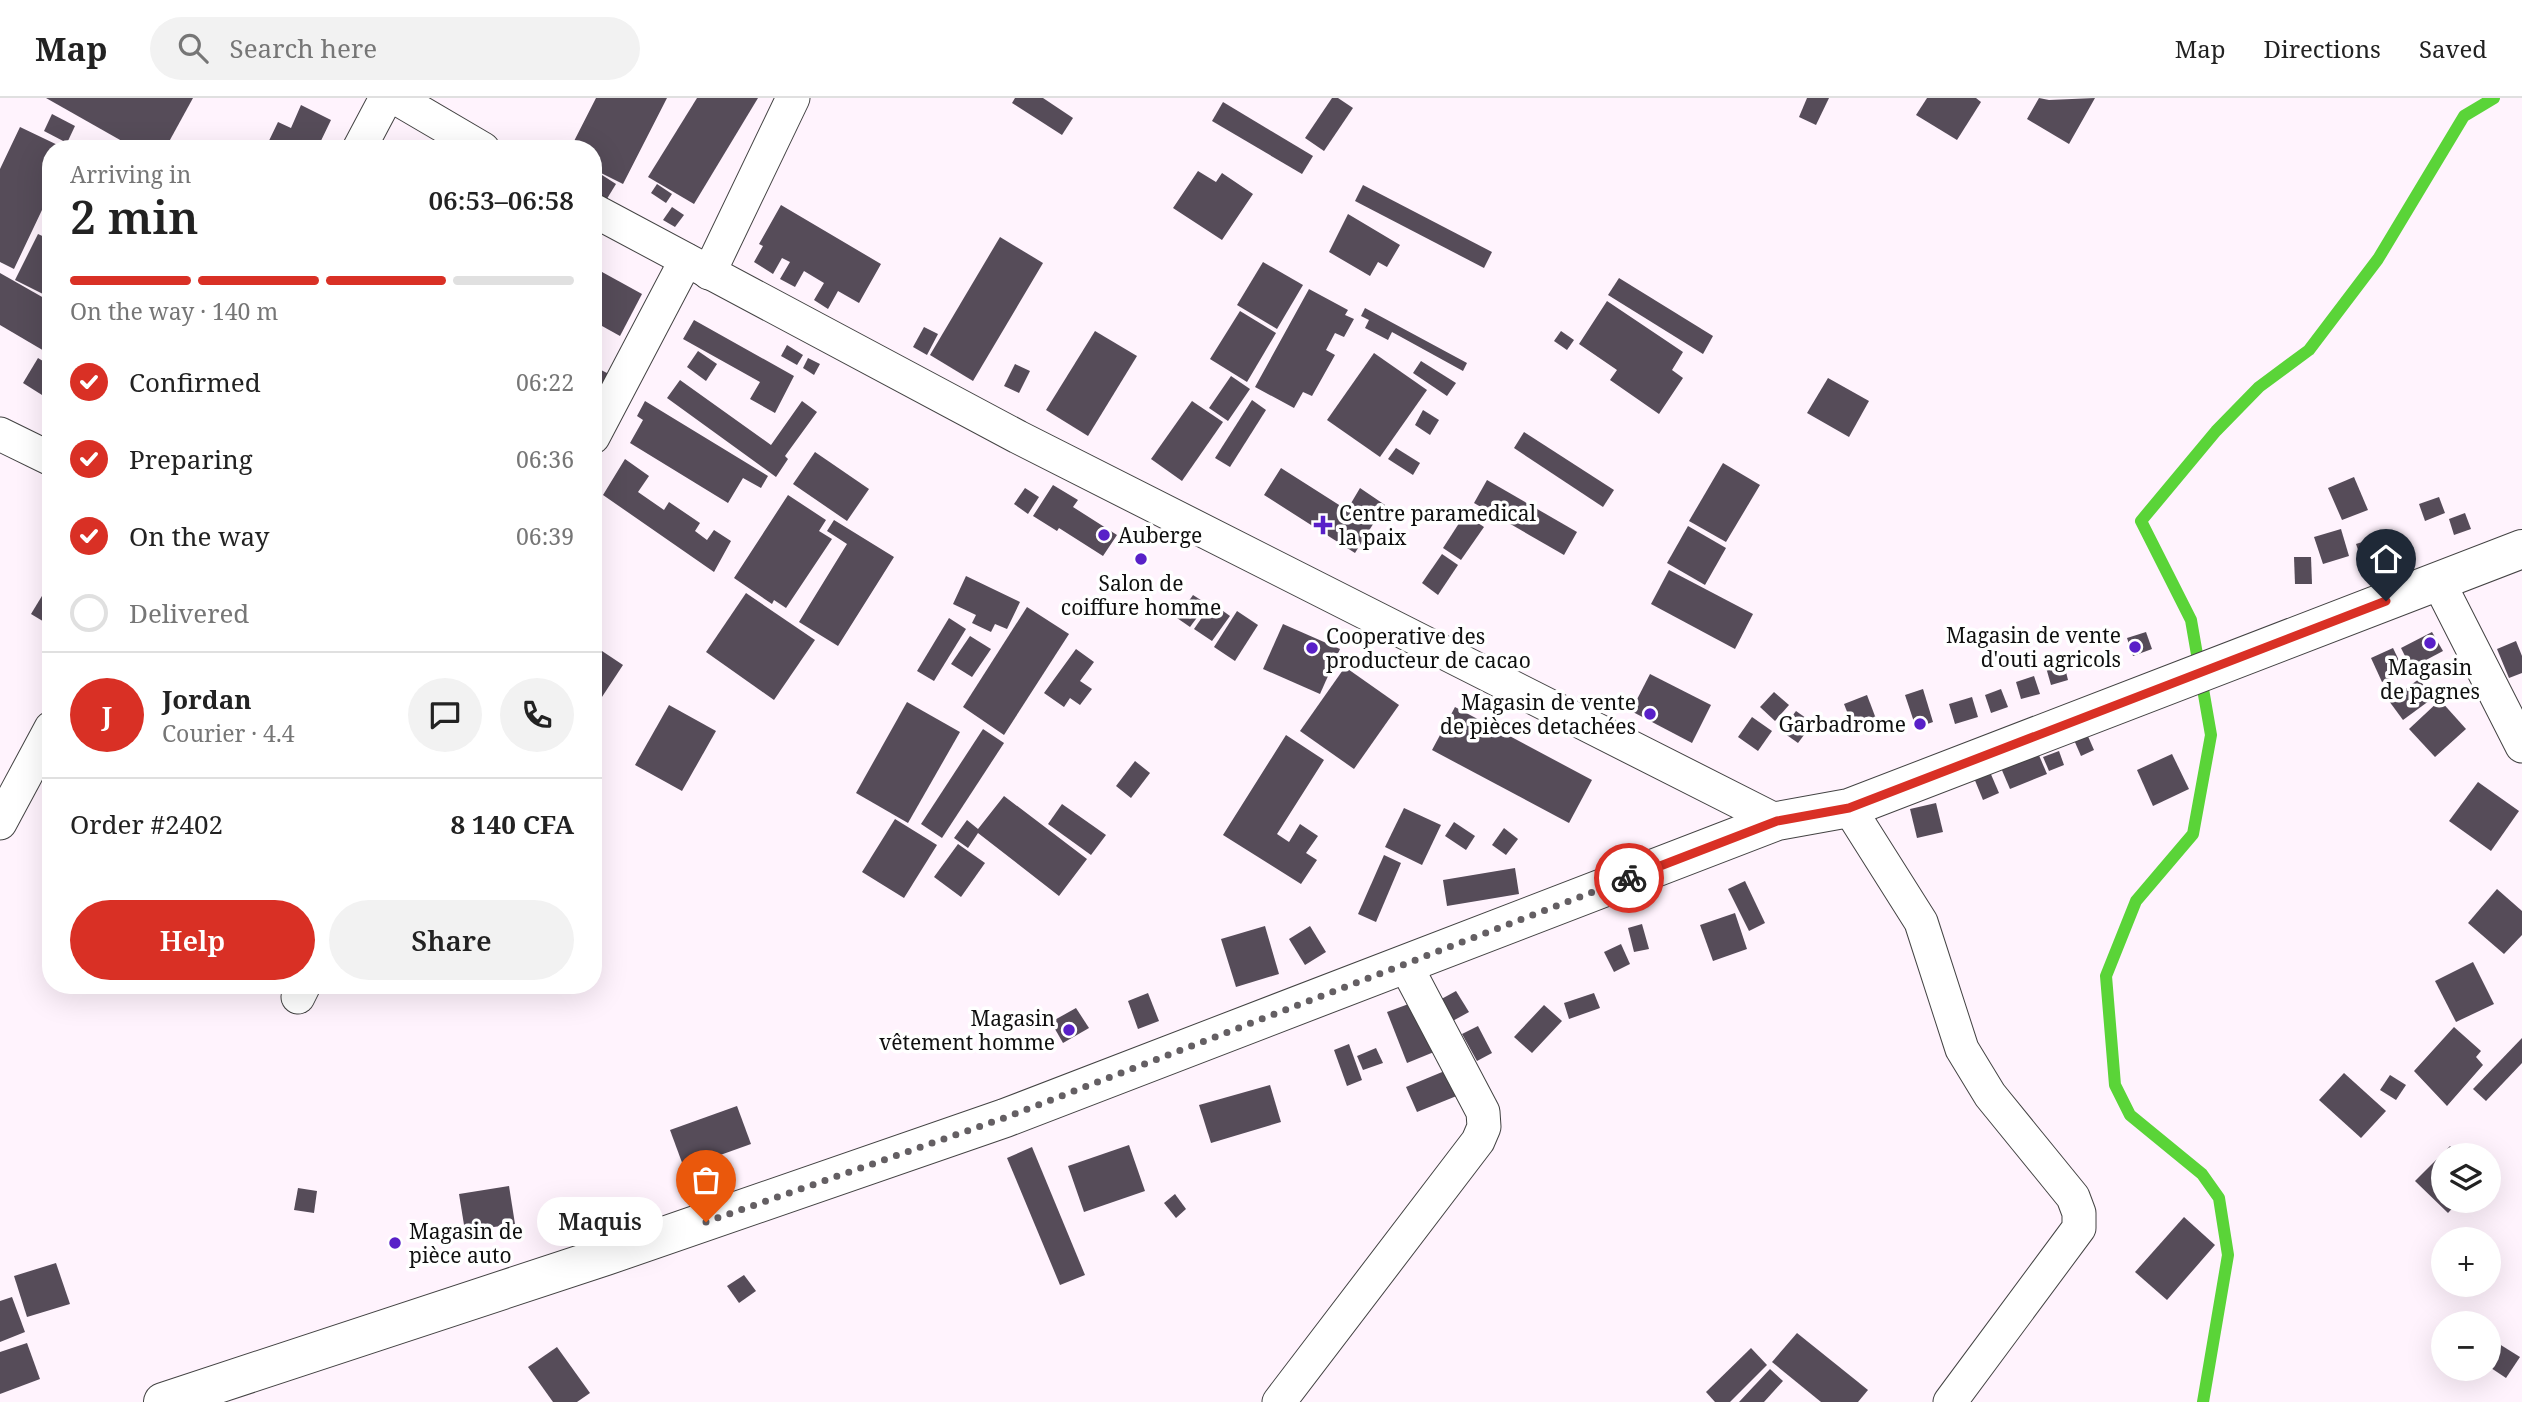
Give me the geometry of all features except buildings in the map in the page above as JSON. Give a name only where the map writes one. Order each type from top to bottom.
[{"type":"street","points":[[364,140],[386,98]]},
{"type":"street","points":[[396,98],[467,140]]},
{"type":"street","points":[[602,422],[698,267],[793,98]]},
{"type":"street","points":[[602,216],[1018,437],[1777,821]]},
{"type":"street","points":[[0,433],[42,454]]},
{"type":"street","points":[[163,1402],[606,1256],[1004,1118],[1777,821],[1849,808],[2522,549]]},
{"type":"street","points":[[2438,581],[2522,746]]},
{"type":"street","points":[[0,823],[42,745]]},
{"type":"street","points":[[1849,808],[1921,922],[1962,1049],[1990,1095],[2073,1197],[2080,1213],[2079,1228],[1950,1402]]},
{"type":"street","points":[[1279,1402],[1478,1141],[1485,1127],[1483,1112],[1405,964]]},
{"type":"waterway","points":[[2203,1402],[2228,1255],[2219,1198],[2202,1174],[2130,1115],[2115,1085],[2106,976],[2136,901],[2193,834],[2211,735],[2191,620],[2141,521],[2216,431],[2259,387],[2309,350],[2378,259],[2464,116],[2494,98]]},
{"type":"way so far","points":[[706,1222],[1004,1118],[1629,878]]},
{"type":"place","name":"Centre paramedical la paix","points":[[1323,525]]},
{"type":"place","name":"Auberge","points":[[1104,535]]},
{"type":"place","name":"Salon de coiffure homme","points":[[1141,559]]},
{"type":"place","name":"Magasin de pagnes","points":[[2430,643]]},
{"type":"place","name":"Magasin de vente d'outi agricols","points":[[2135,647]]},
{"type":"place","name":"Cooperative des producteur de cacao","points":[[1312,648]]},
{"type":"place","name":"Magasin de vente de pièces detachées","points":[[1650,714]]},
{"type":"place","name":"Garbadrome","points":[[1920,724]]},
{"type":"place","name":"Magasin vêtement homme","points":[[1069,1030]]},
{"type":"place","name":"Maquis","points":[[706,1222]]},
{"type":"place","name":"Magasin de pièce auto","points":[[395,1243]]},
{"type":"route","points":[[1629,878],[1777,821],[1849,808],[2386,601]]}]
